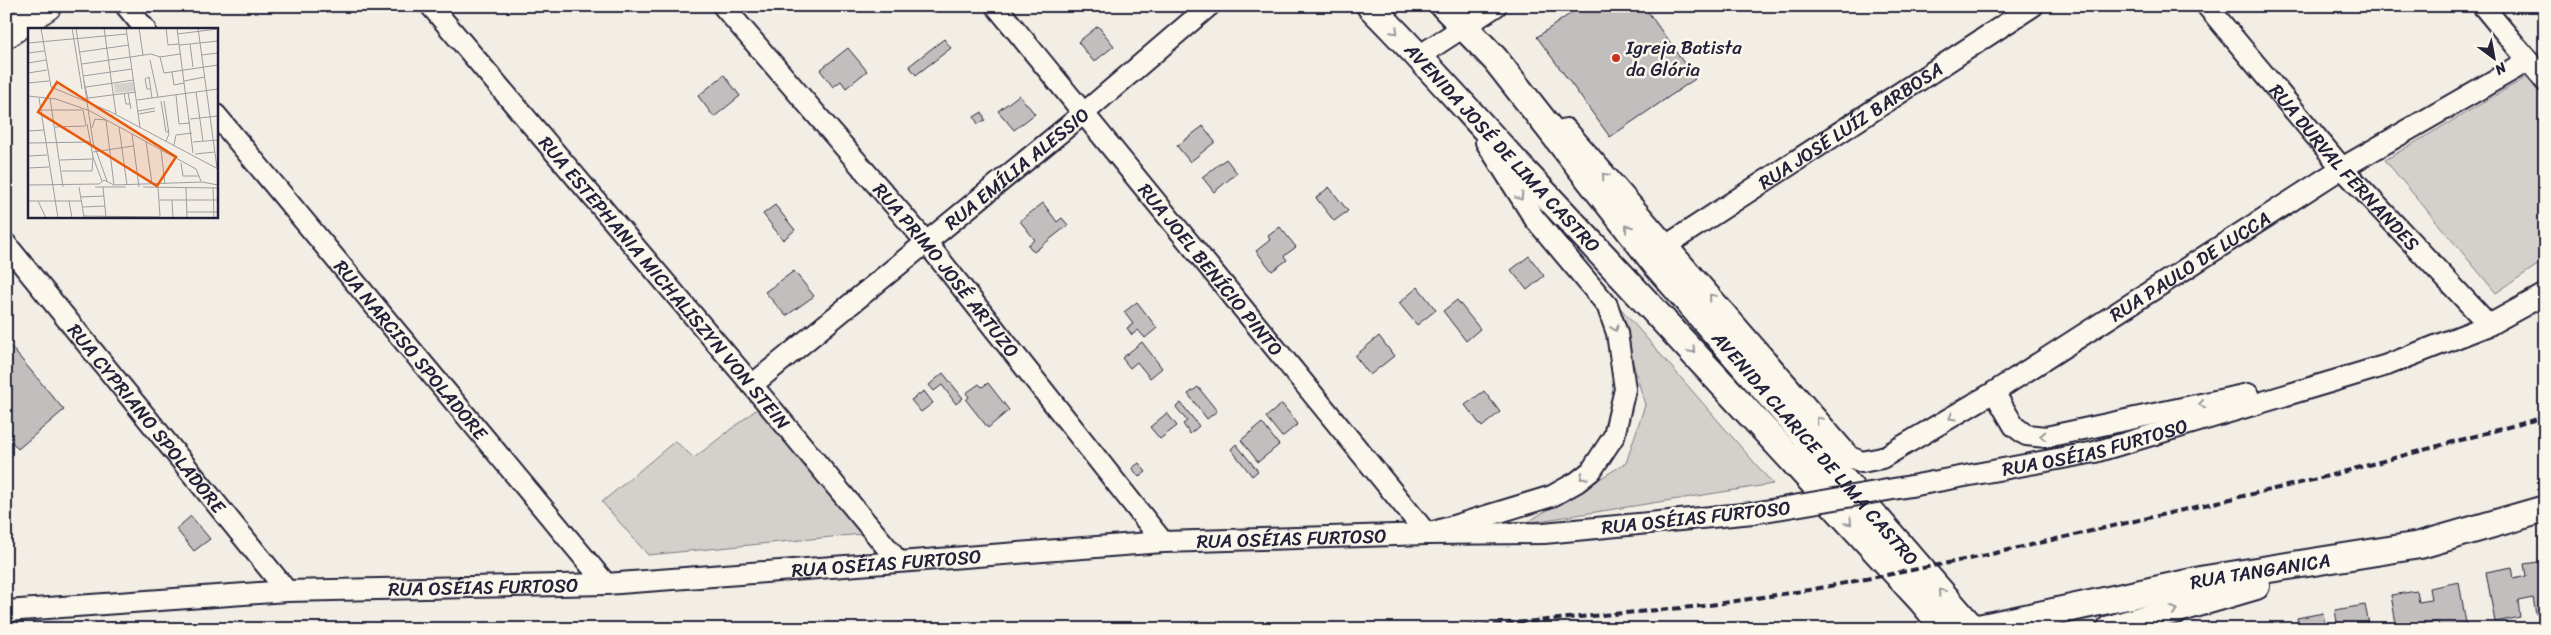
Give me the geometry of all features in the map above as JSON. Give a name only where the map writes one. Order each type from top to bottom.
[{"type":"main road","points":[[6,34],[48,6]]},
{"type":"street","points":[[126,6],[144,28]]},
{"type":"street","name":"RUA ESTEPHANIA MICHALISZYN VON STEIN","points":[[431,6],[752,385],[898,561]]},
{"type":"street","name":"RUA PRIMO JOSÉ ARTUZO","points":[[723,6],[926,242],[1163,542]]},
{"type":"street","name":"RUA JOEL BENÍCIO PINTO","points":[[996,6],[1427,534]]},
{"type":"street","name":"RUA EMÍLIA ALESSIO","points":[[752,385],[1084,114],[1210,6]]},
{"type":"street","name":"AVENIDA JOSÉ DE LIMA CASTRO","points":[[1370,6],[1419,56],[1635,289]]},
{"type":"street","name":"AVENIDA JOSÉ DE LIMA CASTRO","points":[[1444,6],[1495,59],[1663,256]]},
{"type":"street","points":[[1419,56],[1465,28],[1496,6]]},
{"type":"street","name":"RUA JOSÉ LUÍZ BARBOSA","points":[[1663,256],[2033,6]]},
{"type":"street","name":"RUA DURVAL FERNANDES","points":[[2207,6],[2342,168],[2488,325]]},
{"type":"street","points":[[2483,6],[2545,81]]},
{"type":"street","name":"RUA PAULO DE LUCCA","points":[[1663,256],[1850,457],[1862,462],[1882,458],[1994,392],[2342,168],[2528,61]]},
{"type":"street","points":[[1427,534],[1552,496],[1577,482],[1591,471],[1614,436],[1625,389],[1617,333],[1607,305],[1534,218],[1468,111]]},
{"type":"street","name":"RUA NARCISO SPOLADORE","points":[[218,117],[606,584]]},
{"type":"street","name":"RUA CYPRIANO SPOLADORE","points":[[6,244],[287,591]]},
{"type":"street","name":"AVENIDA CLARICE DE LIMA CASTRO","points":[[1663,256],[1974,629]]},
{"type":"street","name":"AVENIDA CLARICE DE LIMA CASTRO","points":[[1635,289],[1921,600],[1944,629]]},
{"type":"street","name":"RUA OSÉIAS FURTOSO","points":[[6,611],[287,591],[606,584],[1163,542],[1427,534],[1544,533],[1753,513],[2095,452],[2387,365],[2488,325],[2545,294]]},
{"type":"street","points":[[1994,392],[2014,426],[2026,435],[2046,437],[2387,365]]},
{"type":"street","name":"RUA TANGANICA","points":[[1974,629],[2206,579],[2420,545],[2545,509]]},
{"type":"street","points":[[2110,629],[2235,592],[2420,545]]},
{"type":"shaded area","points":[[2532,74],[2545,89],[2545,260],[2496,293],[2385,160]]},
{"type":"shaded area","points":[[1616,303],[1773,484],[1526,523],[1626,463],[1645,405]]},
{"type":"shaded area","points":[[757,409],[862,534],[648,555],[602,502],[675,441],[694,458]]},
{"type":"building","name":"Igreja Batista da Glória","points":[[1581,6],[1644,6],[1695,79],[1610,137],[1537,37]]},
{"type":"building","points":[[1098,26],[1114,46],[1094,62],[1078,42]]},
{"type":"building","points":[[944,39],[951,48],[916,75],[909,66]]},
{"type":"building","points":[[848,48],[867,71],[846,88],[841,81],[833,87],[820,70]]},
{"type":"building","points":[[724,75],[740,96],[714,117],[698,96]]},
{"type":"building","points":[[1019,95],[1035,114],[1014,130],[998,111]]},
{"type":"building","points":[[982,112],[985,120],[978,124],[974,117]]},
{"type":"building","points":[[1203,126],[1215,142],[1190,162],[1177,146]]},
{"type":"building","points":[[1226,159],[1237,173],[1214,192],[1202,177]]},
{"type":"building","points":[[1329,187],[1348,211],[1334,221],[1316,198]]},
{"type":"building","points":[[1043,203],[1057,222],[1062,218],[1068,225],[1034,252],[1028,245],[1035,240],[1020,221]]},
{"type":"building","points":[[775,205],[795,230],[783,240],[763,214]]},
{"type":"building","points":[[1280,227],[1296,247],[1284,256],[1287,260],[1272,271],[1256,251],[1270,240],[1268,236]]},
{"type":"building","points":[[1529,256],[1544,276],[1527,290],[1511,270]]},
{"type":"building","points":[[794,271],[814,296],[786,316],[765,292]]},
{"type":"building","points":[[1418,287],[1436,310],[1417,325],[1399,303]]},
{"type":"building","points":[[1457,300],[1480,329],[1466,341],[1443,311]]},
{"type":"building","points":[[1137,302],[1157,328],[1145,338],[1138,330],[1132,335],[1127,328],[1133,324],[1124,312]]},
{"type":"building","points":[[1379,336],[1394,356],[1370,375],[1355,356]]},
{"type":"building","points":[[6,341],[64,410],[18,449],[6,435]]},
{"type":"building","points":[[1142,342],[1162,368],[1150,378],[1137,362],[1130,368],[1122,358]]},
{"type":"building","points":[[943,373],[963,398],[956,404],[942,385],[934,391],[929,385]]},
{"type":"building","points":[[988,383],[1009,410],[988,428],[966,400],[969,397],[966,393],[979,384],[982,387]]},
{"type":"building","points":[[1198,387],[1217,411],[1207,419],[1188,394]]},
{"type":"building","points":[[924,391],[933,403],[921,412],[911,400]]},
{"type":"building","points":[[1484,391],[1500,412],[1482,427],[1465,405]]},
{"type":"building","points":[[1181,403],[1199,426],[1190,434],[1183,424],[1187,421],[1176,407]]},
{"type":"building","points":[[1282,404],[1298,424],[1282,437],[1266,417]]},
{"type":"building","points":[[1167,413],[1177,426],[1160,439],[1150,427]]},
{"type":"building","points":[[1262,423],[1279,445],[1258,462],[1241,440]]},
{"type":"building","points":[[1236,444],[1258,471],[1252,476],[1231,449]]},
{"type":"building","points":[[1139,463],[1146,472],[1139,477],[1132,468]]},
{"type":"building","points":[[191,516],[210,539],[194,551],[176,529]]},
{"type":"building","points":[[2545,561],[2545,612],[2536,614],[2533,598],[2518,601],[2520,617],[2495,622],[2486,572],[2512,567],[2514,579],[2526,576],[2524,564]]},
{"type":"building","points":[[2459,582],[2467,629],[2439,629],[2438,622],[2423,624],[2423,629],[2397,629],[2391,595],[2417,591],[2419,602],[2431,600],[2429,588]]},
{"type":"building","points":[[2365,605],[2370,629],[2299,629],[2297,618],[2323,613],[2325,624],[2337,622],[2335,610]]},
{"type":"railway","points":[[1446,629],[1703,606],[1809,590],[1974,558],[2313,480],[2545,417]]},
{"type":"place","name":"Igreja Batista da Glória","points":[[1616,58]]}]
